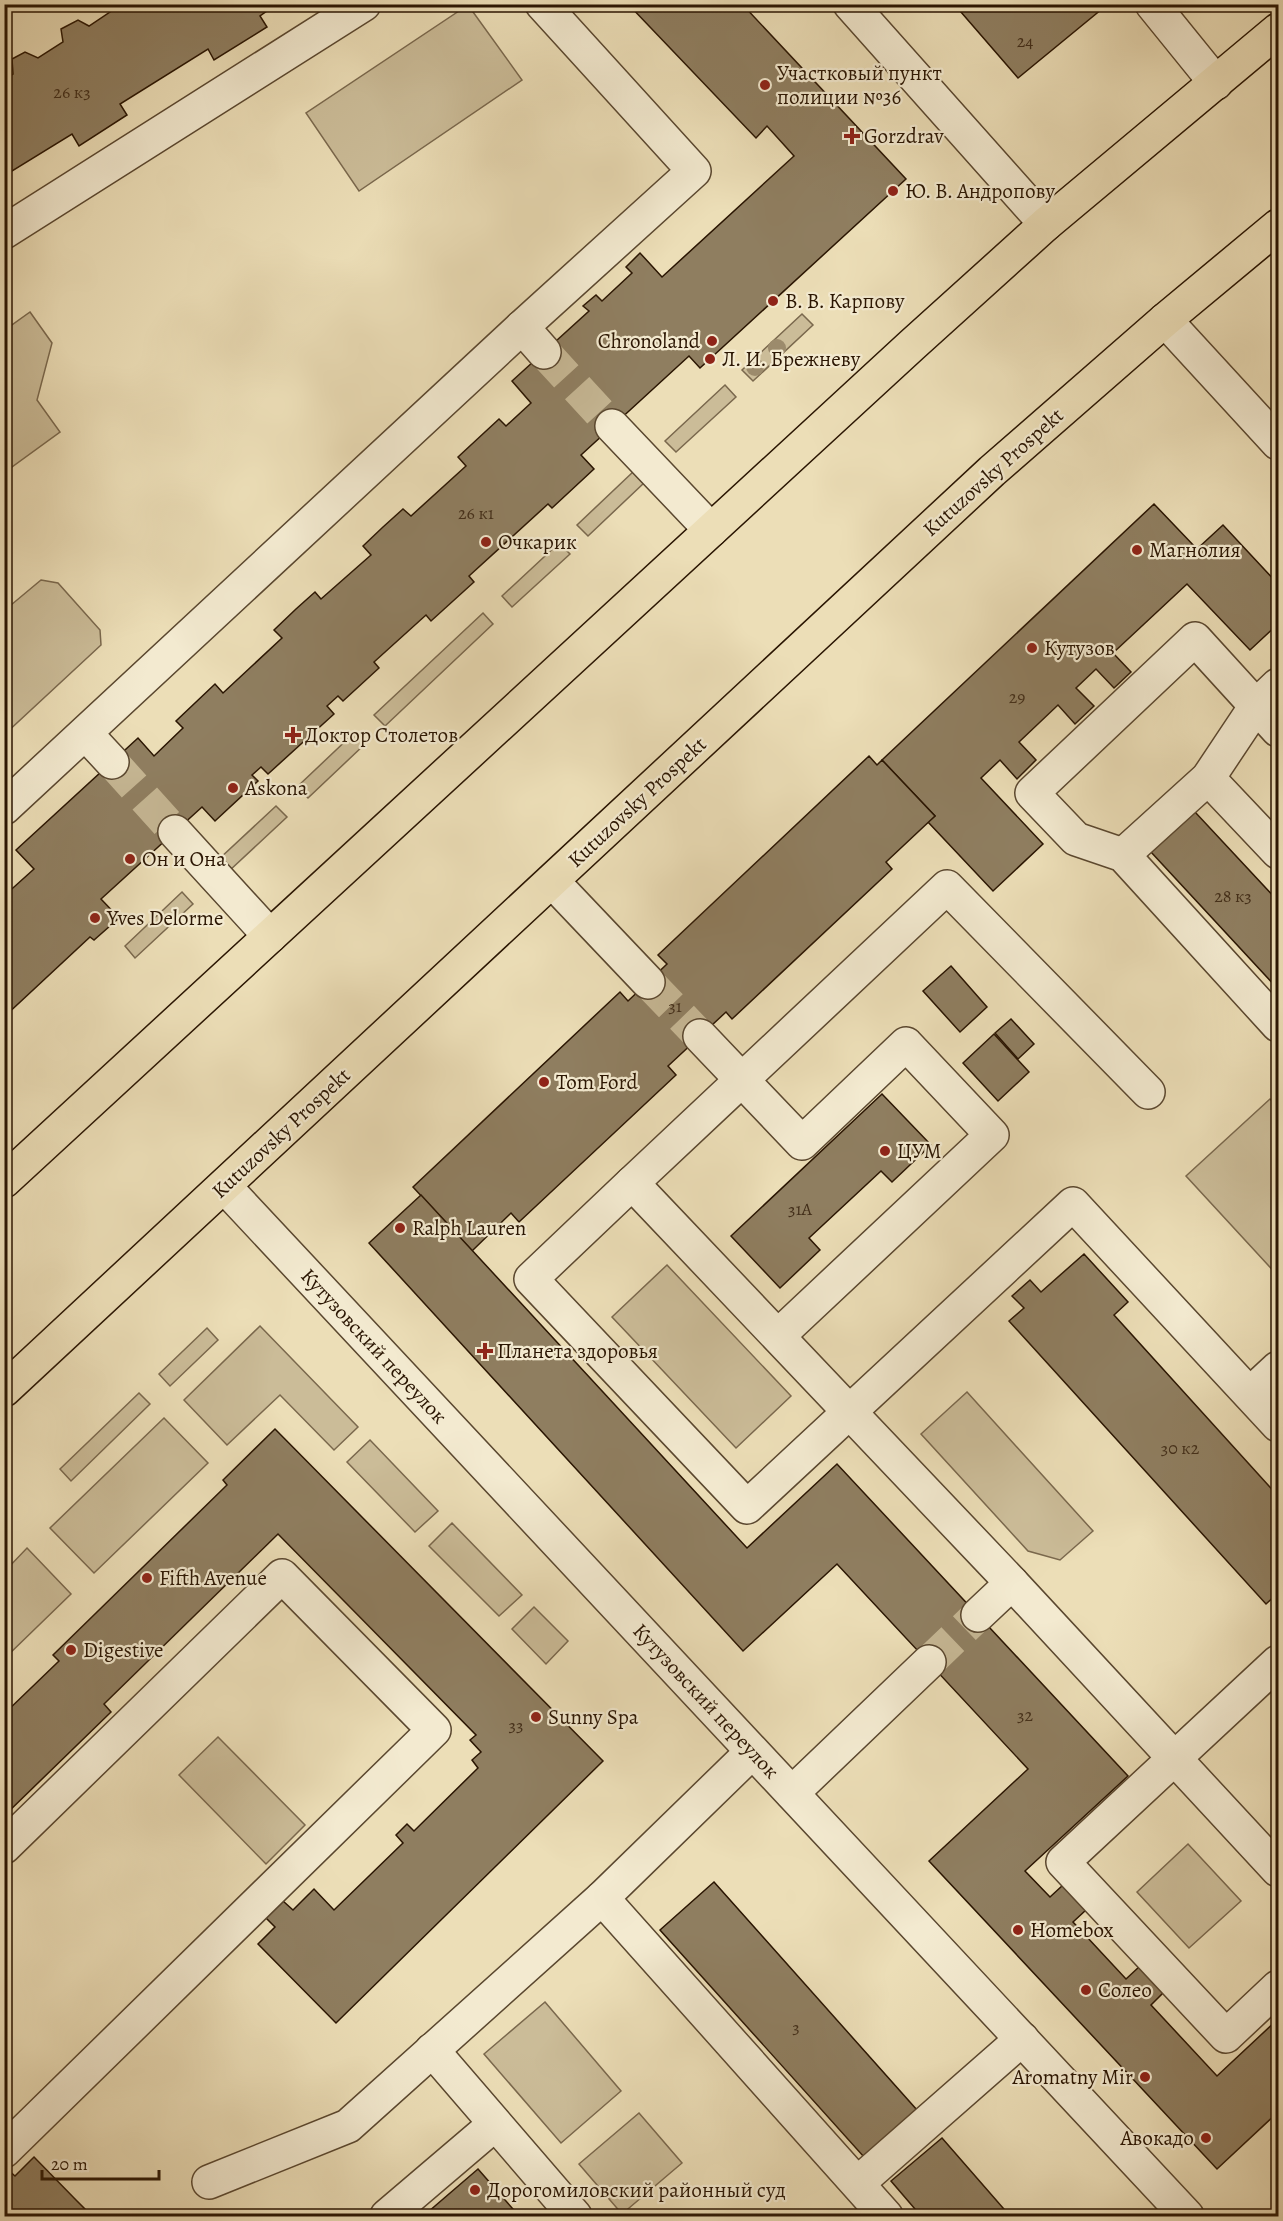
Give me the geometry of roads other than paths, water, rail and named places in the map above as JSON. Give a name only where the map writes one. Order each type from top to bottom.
[{"type":"main road","points":[[4,1181],[1046,224],[1278,30]]},
{"type":"main road","name":"Kutuzovsky Prospekt","points":[[4,1390],[992,471],[1165,320],[1278,226]]},
{"type":"street","points":[[4,232],[364,4]]},
{"type":"street","points":[[4,808],[522,327],[694,171],[542,4]]},
{"type":"street","points":[[850,4],[1046,224]]},
{"type":"street","points":[[1152,4],[1216,83]]},
{"type":"street","points":[[1165,320],[1278,443]]},
{"type":"street","points":[[522,327],[544,352]]},
{"type":"street","points":[[612,426],[711,530]]},
{"type":"street","points":[[1278,730],[1267,696],[1195,639],[1032,792],[1076,839],[1123,855],[1278,1025]]},
{"type":"street","points":[[1123,855],[1208,778],[1267,696]]},
{"type":"street","points":[[86,734],[111,762]]},
{"type":"street","points":[[1208,778],[1278,852]]},
{"type":"street","points":[[175,832],[270,936]]},
{"type":"street","points":[[552,881],[648,982]]},
{"type":"street","points":[[1148,1092],[947,887],[531,1279],[747,1507],[1073,1204],[1278,1425]]},
{"type":"street","points":[[700,1036],[802,1143],[906,1044],[992,1135],[778,1336]]},
{"type":"street","points":[[632,1183],[1012,1583],[1278,1870]]},
{"type":"street","name":"Кутузовский переулок","points":[[224,1186],[1187,2217]]},
{"type":"street","points":[[1250,1394],[1278,1368]]},
{"type":"street","points":[[4,1847],[282,1576],[434,1730],[4,2151]]},
{"type":"street","points":[[978,1615],[1012,1583]]},
{"type":"street","points":[[792,1792],[929,1662]]},
{"type":"street","points":[[1278,1662],[1064,1862],[1226,2036],[1278,1987]]},
{"type":"street","points":[[209,2182],[348,2126],[602,1898],[753,1752]]},
{"type":"street","points":[[602,1898],[869,2204],[1022,2039]]},
{"type":"street","points":[[432,2050],[575,2217]]},
{"type":"street","points":[[387,2217],[495,2124]]},
{"type":"tunnel","points":[[544,352],[612,426]]},
{"type":"tunnel","points":[[112,762],[175,832]]},
{"type":"tunnel","points":[[648,982],[700,1036]]},
{"type":"tunnel","points":[[929,1662],[978,1615]]},
{"type":"place","name":"Участковый пункт полиции №36","points":[[765,85]]},
{"type":"place","name":"Gorzdrav","points":[[852,136]]},
{"type":"place","name":"Ю. В. Андропову","points":[[893,191]]},
{"type":"place","name":"В. В. Карпову","points":[[773,301]]},
{"type":"place","name":"Chronoland","points":[[712,341]]},
{"type":"place","name":"Л. И. Брежневу","points":[[710,359]]},
{"type":"place","name":"Очкарик","points":[[486,542]]},
{"type":"place","name":"Магнолия","points":[[1137,550]]},
{"type":"place","name":"Кутузов","points":[[1032,648]]},
{"type":"place","name":"Доктор Столетов","points":[[293,735]]},
{"type":"place","name":"Askona","points":[[233,788]]},
{"type":"place","name":"Он и Она","points":[[130,859]]},
{"type":"place","name":"Yves Delorme","points":[[95,918]]},
{"type":"place","name":"Tom Ford","points":[[544,1082]]},
{"type":"place","name":"ЦУМ","points":[[885,1151]]},
{"type":"place","name":"Ralph Lauren","points":[[400,1228]]},
{"type":"place","name":"Планета здоровья","points":[[485,1351]]},
{"type":"place","name":"Fifth Avenue","points":[[147,1578]]},
{"type":"place","name":"Digestive","points":[[71,1650]]},
{"type":"place","name":"Sunny Spa","points":[[536,1717]]},
{"type":"place","name":"Homebox","points":[[1018,1930]]},
{"type":"place","name":"Солео","points":[[1086,1990]]},
{"type":"place","name":"Aromatny Mir","points":[[1145,2077]]},
{"type":"place","name":"Авокадо","points":[[1206,2138]]},
{"type":"place","name":"Дорогомиловский районный суд","points":[[475,2190]]}]
